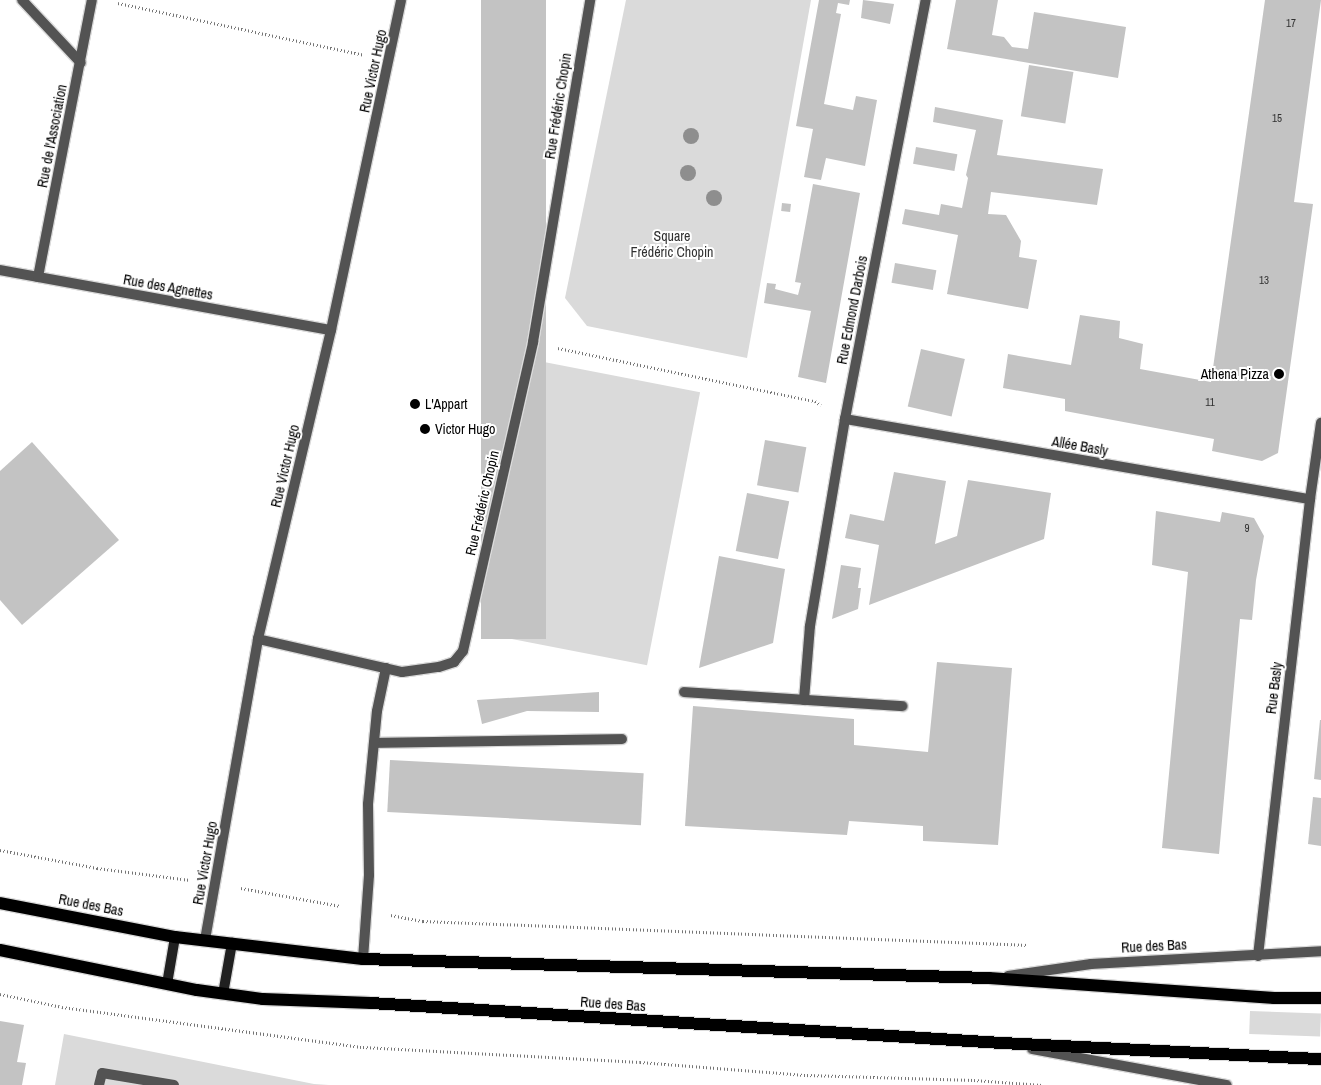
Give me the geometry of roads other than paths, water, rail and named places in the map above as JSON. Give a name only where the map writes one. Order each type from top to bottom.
[{"type":"main road","name":"Rue des Bas","points":[[0,903],[176,937],[363,959],[989,978],[1274,998],[1321,998]]},
{"type":"main road","points":[[167,984],[176,937]]},
{"type":"main road","points":[[223,994],[232,943]]},
{"type":"main road","name":"Rue des Bas","points":[[0,950],[167,984],[263,999],[371,1003],[1002,1043],[1321,1059]]},
{"type":"street","points":[[22,0],[81,62]]},
{"type":"street","name":"Rue de l'Association","points":[[38,277],[92,0]]},
{"type":"street","name":"Rue Victor Hugo","points":[[205,940],[216,884],[244,707],[258,639],[330,330],[390,61],[401,0]]},
{"type":"street","name":"Rue Frédéric Chopin","points":[[258,639],[402,672],[439,667],[454,662],[463,651],[533,342],[590,0]]},
{"type":"street","name":"Rue Edmond Darbois","points":[[804,700],[810,626],[845,419],[926,0]]},
{"type":"street","name":"Rue des Agnettes","points":[[0,270],[330,330]]},
{"type":"street","name":"Allée Basly","points":[[845,419],[1310,499]]},
{"type":"street","name":"Rue Basly","points":[[1258,956],[1310,499],[1321,423]]},
{"type":"street","points":[[363,959],[369,875],[368,804],[377,711],[386,668]]},
{"type":"street","points":[[684,692],[903,706]]},
{"type":"street","points":[[374,743],[622,739]]},
{"type":"street","name":"Rue des Bas","points":[[989,978],[1091,964],[1321,951]]},
{"type":"street","name":"Rue des Bas","points":[[1002,1043],[1226,1085]]},
{"type":"street","points":[[99,1085],[102,1072],[174,1085]]},
{"type":"place","name":"Athena Pizza","points":[[1279,374]]},
{"type":"place","name":"L'Appart","points":[[415,404]]},
{"type":"place","name":"Victor Hugo","points":[[425,429]]},
{"type":"park label","name":"Square Frédéric Chopin","points":[[672,244]]}]
